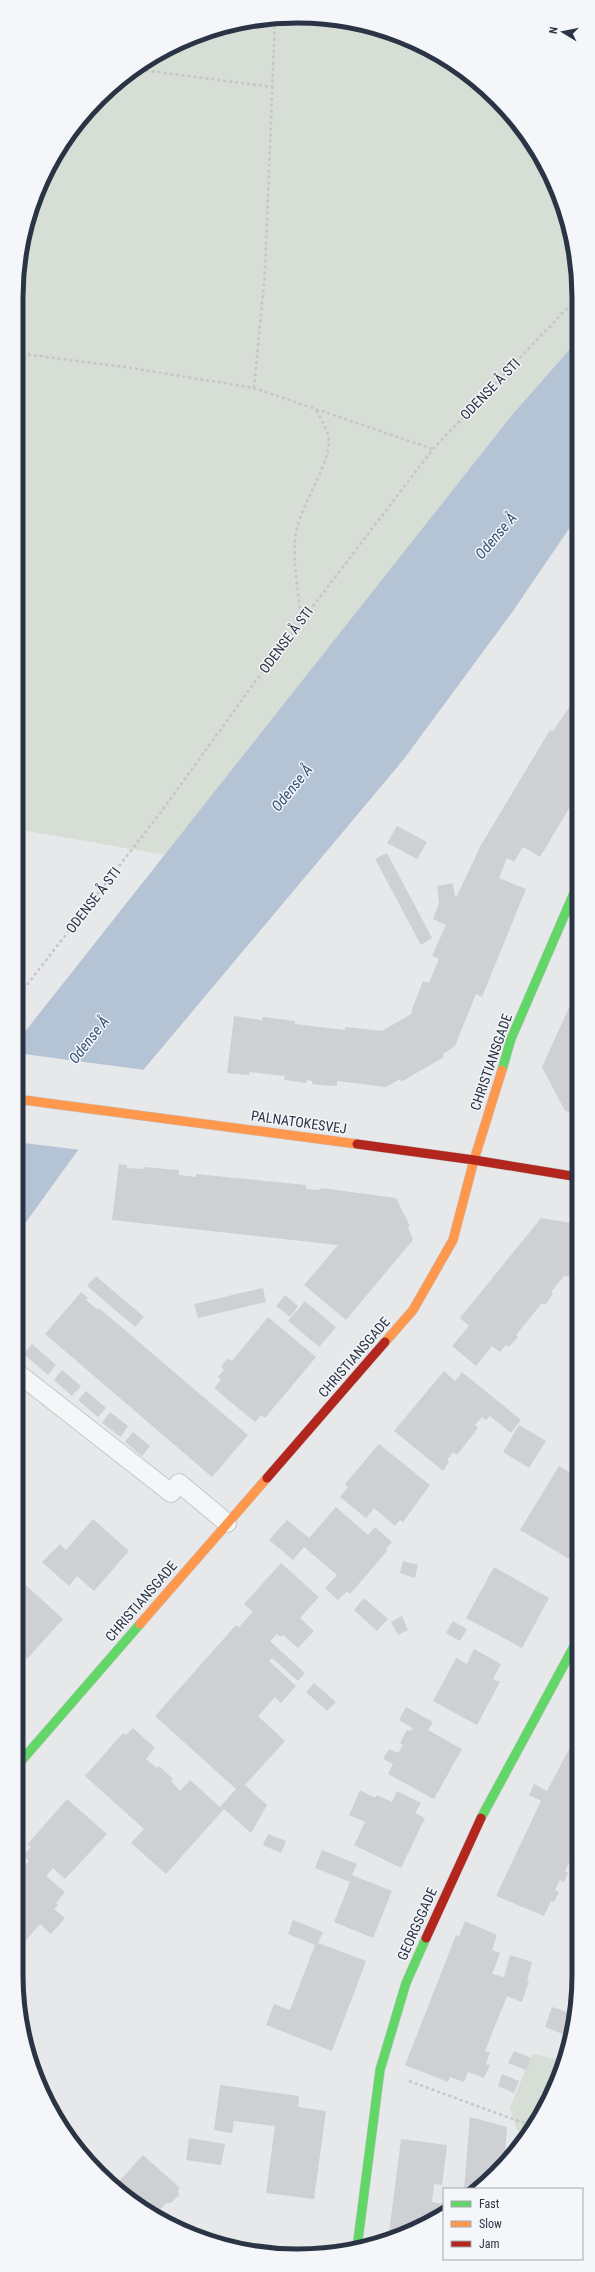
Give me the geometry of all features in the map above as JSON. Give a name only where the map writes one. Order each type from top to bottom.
[{"type":"street","name":"CHRISTIANSGADE","points":[[23,1759],[413,1310],[453,1240],[474,1160],[511,1039],[572,900]]},
{"type":"street","name":"PALNATOKESVEJ","points":[[23,1100],[474,1160],[572,1176]]},
{"type":"street","name":"GEORGSGADE","points":[[358,2243],[380,2070],[406,1983],[476,1828],[572,1648]]},
{"type":"lane","points":[[23,1377],[171,1493],[179,1484],[227,1523]]},
{"type":"path","points":[[254,388],[265,273],[275,24]]},
{"type":"path","points":[[143,70],[272,87]]},
{"type":"path","name":"ODENSE Å STI","points":[[23,990],[161,812],[301,621],[433,449],[572,303]]},
{"type":"path","points":[[23,355],[132,368],[254,388],[433,449]]},
{"type":"path","points":[[301,621],[295,539],[309,493],[324,462],[329,441],[325,427],[316,409]]},
{"type":"path","points":[[380,2070],[521,2122],[529,2122]]},
{"type":"shaded area","points":[[298,23],[333,25],[369,32],[419,51],[450,69],[492,103],[526,145],[544,176],[563,226],[570,262],[572,347],[512,415],[166,855],[23,830],[23,298],[25,262],[32,226],[51,176],[69,145],[80,130],[103,103],[130,80],[160,60],[192,44],[226,32],[262,25]]},
{"type":"shaded area","points":[[532,2054],[558,2059],[544,2096],[522,2132],[517,2131],[510,2108]]},
{"type":"water","name":"Odense Å","points":[[572,347],[572,524],[513,611],[404,759],[129,1087],[81,1146],[23,1226],[23,1034],[512,415]]},
{"type":"pier","points":[[23,1054],[145,1070],[81,1150],[23,1143]]},
{"type":"building","points":[[572,703],[572,803],[540,857],[523,847],[514,862],[507,858],[499,878],[526,889],[482,997],[476,994],[455,1046],[443,1054],[444,1057],[401,1082],[400,1079],[386,1087],[337,1081],[337,1085],[331,1086],[312,1084],[312,1081],[307,1080],[306,1083],[284,1080],[285,1076],[249,1072],[249,1075],[227,1073],[234,1016],[262,1020],[263,1017],[295,1021],[295,1024],[345,1030],[345,1027],[382,1031],[413,1013],[411,1012],[423,981],[429,983],[439,959],[432,956],[446,925],[433,919],[439,903],[437,886],[453,883],[455,897],[457,896],[481,845],[550,730],[553,731]]},
{"type":"building","points":[[397,826],[427,842],[417,859],[387,843]]},
{"type":"building","points":[[387,853],[432,938],[421,945],[375,859]]},
{"type":"building","points":[[572,1001],[572,1112],[565,1111],[542,1067]]},
{"type":"building","points":[[119,1164],[127,1165],[127,1168],[143,1169],[143,1167],[179,1170],[179,1175],[196,1177],[196,1174],[306,1185],[306,1189],[320,1190],[321,1188],[396,1198],[410,1226],[408,1227],[413,1240],[346,1320],[304,1285],[338,1245],[112,1220]]},
{"type":"building","points":[[541,1218],[572,1223],[572,1277],[564,1276],[551,1292],[553,1294],[545,1305],[542,1303],[516,1335],[518,1337],[509,1347],[506,1345],[500,1352],[492,1346],[476,1366],[452,1346],[469,1326],[460,1318]]},
{"type":"building","points":[[96,1276],[144,1317],[135,1327],[87,1286]]},
{"type":"building","points":[[263,1288],[266,1302],[198,1318],[194,1304]]},
{"type":"building","points":[[81,1292],[88,1298],[86,1300],[98,1310],[99,1308],[248,1435],[212,1477],[45,1334]]},
{"type":"building","points":[[285,1295],[298,1306],[290,1317],[276,1306]]},
{"type":"building","points":[[305,1301],[336,1327],[319,1347],[288,1321]]},
{"type":"building","points":[[268,1317],[316,1357],[265,1418],[261,1415],[255,1422],[214,1388],[221,1380],[218,1377],[224,1370],[221,1367],[228,1358],[232,1361]]},
{"type":"building","points":[[32,1344],[56,1365],[48,1375],[24,1354]]},
{"type":"building","points":[[62,1370],[81,1386],[72,1396],[54,1380]]},
{"type":"building","points":[[444,1371],[455,1381],[462,1372],[521,1420],[511,1433],[490,1416],[486,1420],[482,1417],[475,1425],[478,1428],[457,1455],[453,1452],[447,1460],[449,1462],[443,1471],[394,1431]]},
{"type":"building","points":[[86,1391],[106,1408],[98,1417],[78,1400]]},
{"type":"building","points":[[110,1412],[128,1426],[121,1437],[102,1423]]},
{"type":"building","points":[[519,1425],[546,1441],[529,1468],[503,1452]]},
{"type":"building","points":[[133,1432],[150,1446],[142,1456],[125,1442]]},
{"type":"building","points":[[379,1444],[430,1485],[403,1522],[400,1520],[395,1526],[374,1508],[366,1518],[340,1497],[348,1487],[345,1484]]},
{"type":"building","points":[[559,1466],[572,1474],[572,1560],[520,1530]]},
{"type":"building","points":[[336,1507],[368,1535],[375,1527],[392,1542],[386,1549],[387,1551],[350,1594],[347,1591],[338,1600],[325,1588],[337,1575],[304,1547],[293,1560],[269,1540],[287,1520],[309,1538]]},
{"type":"building","points":[[93,1519],[129,1551],[94,1591],[77,1576],[69,1586],[42,1562],[60,1544],[66,1550]]},
{"type":"building","points":[[403,1561],[418,1565],[415,1578],[400,1573]]},
{"type":"building","points":[[281,1563],[319,1597],[300,1618],[314,1631],[298,1648],[283,1635],[281,1637],[277,1634],[270,1641],[305,1673],[298,1681],[272,1658],[269,1661],[296,1686],[281,1703],[275,1697],[258,1716],[285,1741],[245,1785],[267,1805],[251,1833],[224,1809],[166,1874],[131,1843],[144,1829],[85,1776],[123,1733],[126,1735],[133,1728],[155,1748],[146,1759],[157,1768],[159,1766],[173,1779],[171,1781],[180,1791],[190,1780],[220,1807],[236,1789],[155,1716],[236,1625],[239,1627],[253,1612],[244,1604]]},
{"type":"building","points":[[494,1567],[549,1598],[522,1648],[466,1618]]},
{"type":"building","points":[[23,1582],[63,1619],[27,1659],[24,1656],[23,1657]]},
{"type":"building","points":[[364,1598],[388,1619],[377,1631],[354,1610]]},
{"type":"building","points":[[402,1616],[408,1630],[398,1635],[391,1622]]},
{"type":"building","points":[[453,1621],[467,1629],[460,1641],[446,1633]]},
{"type":"building","points":[[474,1649],[501,1664],[493,1679],[500,1682],[477,1725],[433,1701],[456,1658],[467,1664]]},
{"type":"building","points":[[314,1683],[336,1702],[327,1711],[306,1692]]},
{"type":"building","points":[[406,1707],[433,1722],[428,1730],[462,1749],[434,1799],[388,1774],[393,1764],[383,1759],[389,1749],[398,1753],[403,1745],[400,1743],[407,1730],[410,1731],[413,1728],[399,1720]]},
{"type":"building","points":[[572,1743],[572,1857],[565,1871],[568,1873],[564,1882],[560,1880],[555,1890],[559,1892],[554,1902],[551,1901],[544,1916],[496,1896],[541,1801],[529,1795],[534,1784],[547,1791]]},
{"type":"building","points":[[360,1790],[375,1798],[377,1795],[392,1802],[397,1791],[421,1803],[415,1813],[425,1818],[401,1868],[354,1845],[365,1822],[349,1815]]},
{"type":"building","points":[[67,1799],[107,1834],[65,1879],[53,1868],[46,1876],[65,1892],[56,1903],[58,1905],[54,1909],[65,1918],[51,1934],[40,1924],[23,1943],[23,1868],[29,1861],[23,1855],[31,1847],[27,1845]]},
{"type":"building","points":[[268,1834],[286,1841],[281,1853],[263,1845]]},
{"type":"building","points":[[322,1850],[357,1864],[352,1875],[392,1891],[373,1938],[334,1922],[350,1882],[315,1868]]},
{"type":"building","points":[[293,1920],[323,1932],[318,1943],[366,1961],[332,2051],[266,2025],[274,2004],[290,2010],[315,1945],[288,1934]]},
{"type":"building","points":[[465,1921],[497,1935],[492,1950],[500,1953],[492,1974],[504,1977],[510,1955],[532,1962],[527,1980],[529,1981],[522,2002],[507,1996],[485,2051],[490,2052],[486,2064],[490,2065],[484,2078],[468,2072],[464,2082],[450,2077],[448,2082],[405,2065],[456,1935],[459,1936]]},
{"type":"building","points":[[552,2007],[570,2013],[565,2035],[545,2027]]},
{"type":"building","points":[[514,2051],[531,2058],[526,2070],[508,2063]]},
{"type":"building","points":[[502,2074],[519,2081],[514,2093],[498,2086]]},
{"type":"building","points":[[220,2085],[299,2096],[298,2107],[326,2111],[314,2199],[266,2193],[275,2126],[234,2121],[232,2133],[214,2130]]},
{"type":"building","points":[[470,2117],[507,2127],[505,2154],[492,2169],[470,2188],[464,2188]]},
{"type":"building","points":[[189,2138],[225,2144],[221,2165],[186,2160]]},
{"type":"building","points":[[401,2139],[447,2145],[442,2185],[434,2184],[432,2202],[443,2204],[443,2207],[419,2221],[389,2233]]},
{"type":"building","points":[[143,2155],[180,2188],[178,2190],[179,2195],[171,2203],[166,2203],[159,2211],[145,2203],[118,2182]]},
{"type":"traffic: fast","points":[[502,1070],[511,1039],[572,898]]},
{"type":"traffic: fast","points":[[23,1759],[140,1624]]},
{"type":"traffic: fast","points":[[481,1818],[572,1650]]},
{"type":"traffic: fast","points":[[358,2243],[380,2070],[406,1983],[426,1938]]},
{"type":"traffic: slow","points":[[385,1342],[413,1310],[453,1240],[474,1160],[502,1070]]},
{"type":"traffic: slow","points":[[23,1100],[357,1144]]},
{"type":"traffic: slow","points":[[140,1624],[267,1478]]},
{"type":"traffic: jam","points":[[357,1144],[474,1160],[572,1176]]},
{"type":"traffic: jam","points":[[267,1478],[385,1342]]},
{"type":"traffic: jam","points":[[426,1938],[481,1818]]}]
